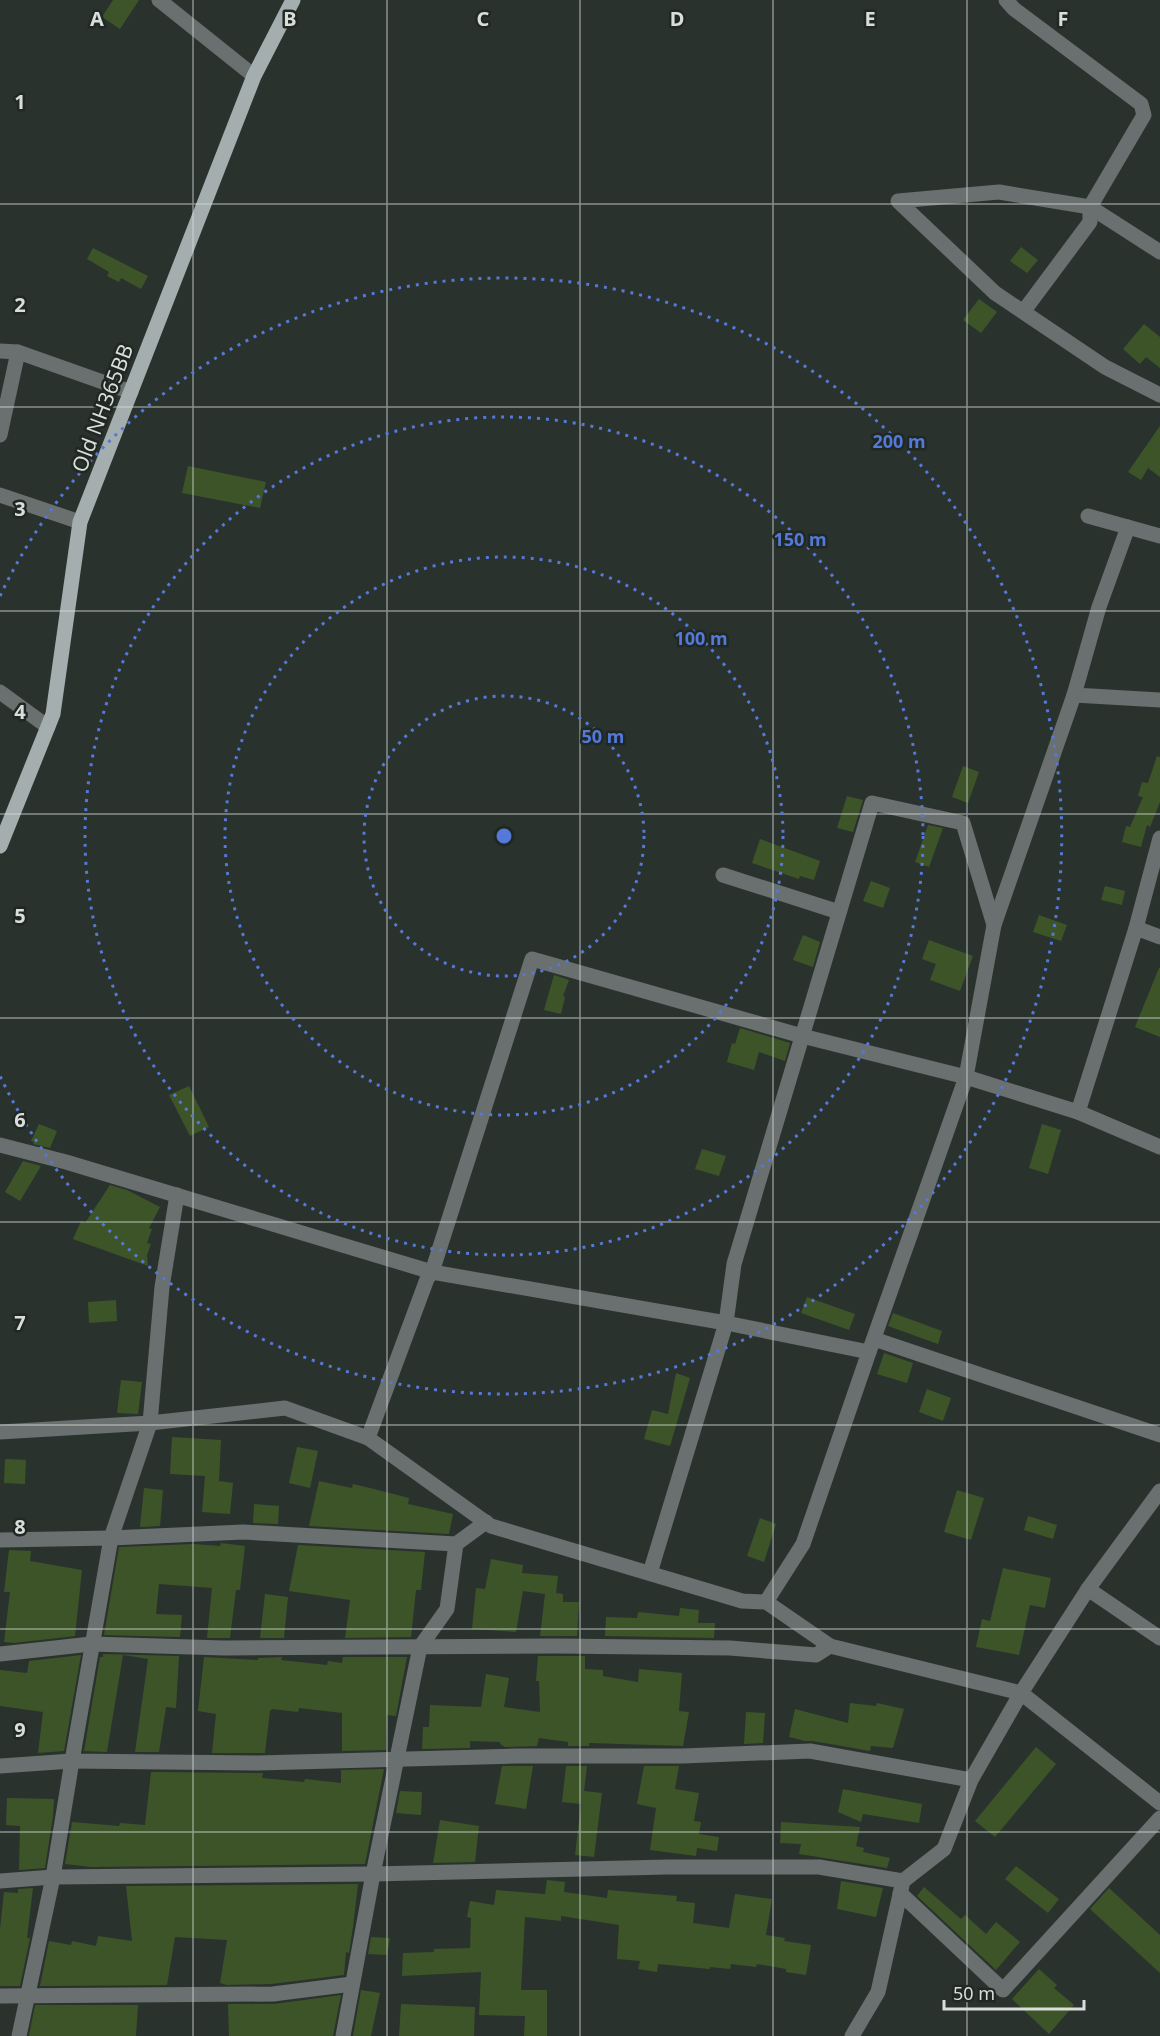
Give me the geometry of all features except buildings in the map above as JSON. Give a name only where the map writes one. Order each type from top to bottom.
[{"type":"main road","name":"Old NH365BB","points":[[0,846],[53,714],[80,522],[254,76],[293,0]]},
{"type":"street","points":[[159,0],[254,76]]},
{"type":"street","points":[[1006,0],[1014,9],[1141,104],[1144,115],[1090,207],[1090,222],[1023,312]]},
{"type":"street","points":[[1160,252],[1090,207],[999,192],[898,201],[995,293],[1105,367],[1160,395]]},
{"type":"street","points":[[0,351],[18,352],[131,392]]},
{"type":"street","points":[[0,435],[18,352]]},
{"type":"street","points":[[0,495],[80,522]]},
{"type":"street","points":[[1088,516],[1160,536]]},
{"type":"street","points":[[766,1602],[803,1544],[966,1077],[994,925],[1074,695],[1099,607],[1128,527]]},
{"type":"street","points":[[0,692],[48,727]]},
{"type":"street","points":[[1074,695],[1160,700]]},
{"type":"street","points":[[651,1573],[726,1323],[734,1264],[872,804],[963,823],[994,925]]},
{"type":"street","points":[[1078,1112],[1136,928],[1160,838]]},
{"type":"street","points":[[723,875],[840,912]]},
{"type":"street","points":[[1136,928],[1160,937]]},
{"type":"street","points":[[368,1438],[427,1279],[432,1272],[532,958],[802,1036],[966,1077],[1078,1112],[1160,1147]]},
{"type":"street","points":[[0,1145],[177,1195],[432,1272],[871,1346],[1160,1435]]},
{"type":"street","points":[[19,2036],[52,1877],[111,1538],[150,1423],[162,1287],[177,1195]]},
{"type":"street","points":[[0,1432],[150,1423],[285,1408],[368,1438],[491,1526],[742,1601],[766,1602],[830,1646],[1022,1693],[1160,1803]]},
{"type":"street","points":[[852,2036],[878,1992],[901,1887],[944,1849],[971,1779],[1022,1693],[1088,1588],[1160,1491]]},
{"type":"street","points":[[0,1540],[243,1532],[456,1544],[486,1522]]},
{"type":"street","points":[[343,2036],[373,1874],[420,1647],[447,1609],[456,1544]]},
{"type":"street","points":[[1088,1588],[1160,1638]]},
{"type":"street","points":[[0,1653],[92,1644],[224,1648],[730,1648],[816,1655],[830,1646]]},
{"type":"street","points":[[0,1766],[72,1761],[258,1763],[516,1756],[683,1756],[810,1751],[971,1779]]},
{"type":"street","points":[[0,1881],[52,1877],[373,1874],[657,1867],[819,1867],[901,1887],[1003,1990],[1160,1818]]},
{"type":"street","points":[[0,1996],[273,1994],[352,1984]]}]
